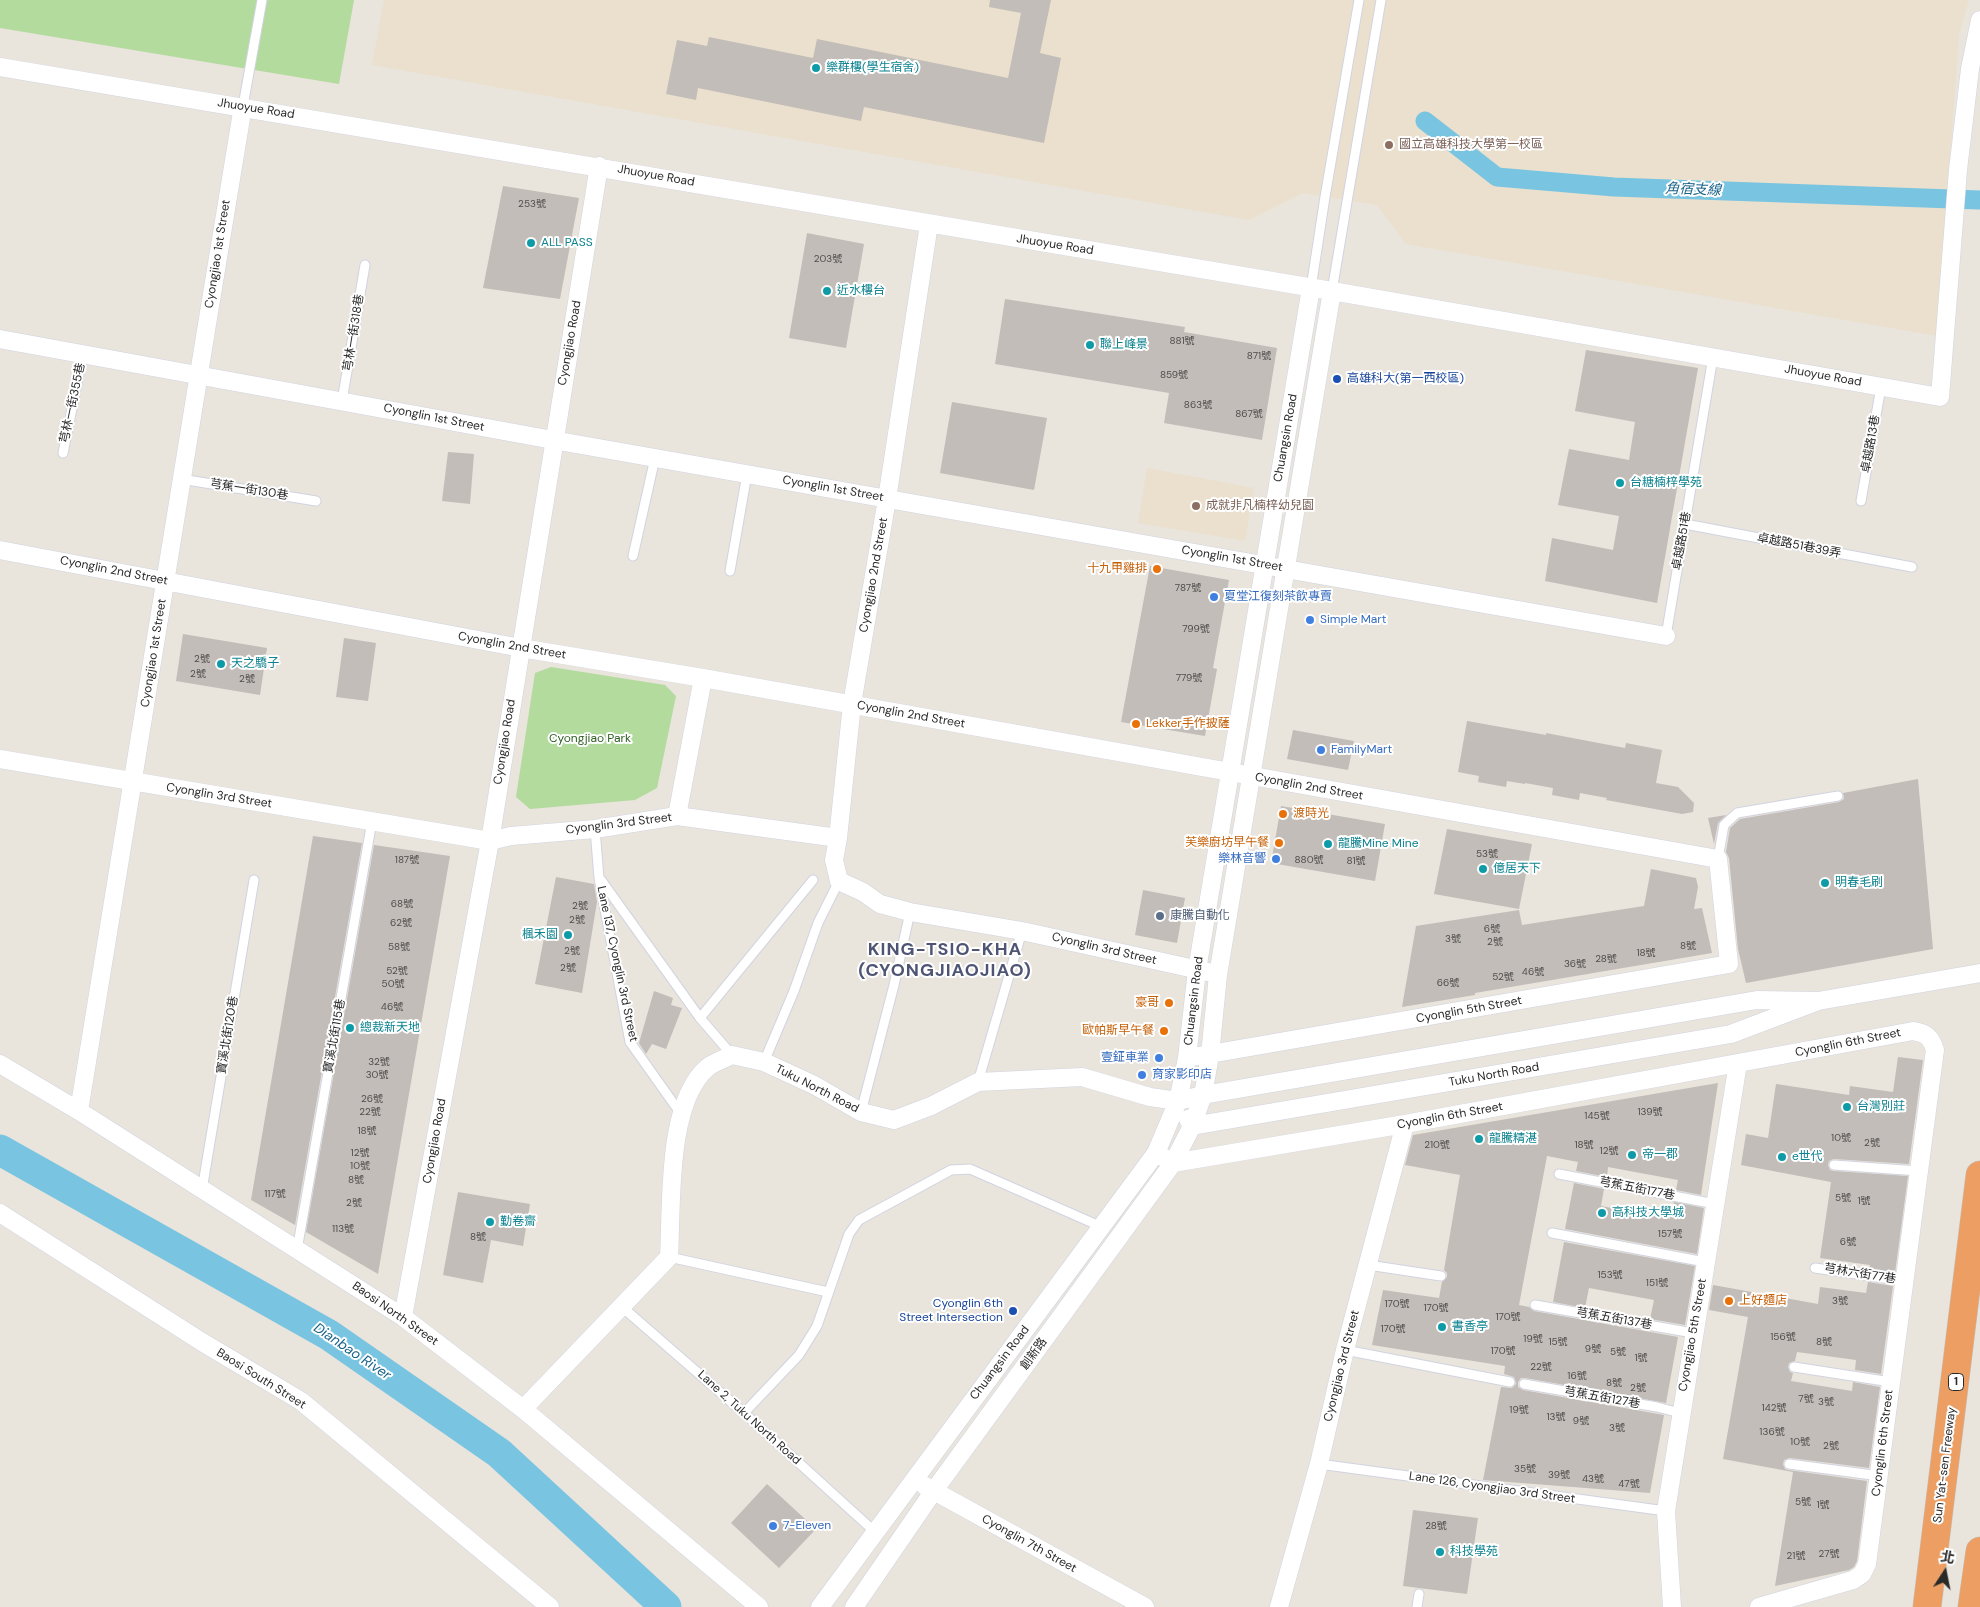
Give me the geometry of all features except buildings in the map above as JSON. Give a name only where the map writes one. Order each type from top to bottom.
[{"type":"highway","name":"Sun Yat-sen Freeway","points":[[1929,1598],[1980,1175]]},
{"type":"highway","points":[[1972,1607],[1979,1560]]},
{"type":"street","name":"Jhuoyue Road","points":[[0,66],[1332,291],[1940,397],[1958,170],[1970,69],[1980,20]]},
{"type":"street","name":"Cyongjiao 1st Street","points":[[79,1112],[135,782],[181,479],[243,106]]},
{"type":"street","name":"Cyongjiao Road","points":[[403,1317],[490,841],[553,440],[599,166]]},
{"type":"street","name":"Cyongjiao 2nd Street","points":[[838,838],[852,704],[887,499],[929,224]]},
{"type":"street","name":"Chuangsin Road","points":[[820,1607],[1156,1153],[1178,1101],[1187,1058],[1197,970],[1311,288]]},
{"type":"street","name":"Chuangsin Road","points":[[1204,1095],[1218,974],[1332,291]]},
{"type":"street","name":"Cyonglin 1st Street","points":[[0,339],[553,440],[1666,636]]},
{"type":"street","name":"Cyonglin 2nd Street","points":[[0,550],[520,648],[852,704],[1250,777],[1718,859]]},
{"type":"street","points":[[676,816],[703,678]]},
{"type":"street","name":"Cyonglin 3rd Street","points":[[0,759],[490,841],[511,836],[595,829],[676,816],[838,838]]},
{"type":"street","points":[[838,838],[834,860],[839,881]]},
{"type":"street","name":"Cyonglin 5th Street","points":[[1187,1058],[1729,964],[1718,859]]},
{"type":"street","name":"Cyonglin 3rd Street","points":[[839,881],[862,892],[880,904],[910,912],[1022,931],[1218,974]]},
{"type":"street","name":"Tuku North Road","points":[[732,1055],[764,1062],[814,1085],[861,1112],[894,1120],[932,1106],[978,1082],[1082,1078],[1150,1096],[1178,1101],[1757,1000],[1818,1001],[1980,973]]},
{"type":"street","name":"Tuku North Road","points":[[1192,1126],[1731,1034],[1818,1001]]},
{"type":"street","name":"Cyonglin 6th Street","points":[[1174,1163],[1405,1124],[1913,1031],[1925,1033],[1932,1041],[1935,1050],[1867,1564],[1862,1574],[1853,1580],[1759,1607]]},
{"type":"street","points":[[524,1409],[670,1257],[675,1141],[681,1114],[690,1090],[708,1068],[732,1055]]},
{"type":"street","name":"Baosi North Street","points":[[0,1064],[403,1317],[524,1409],[759,1607]]},
{"type":"street","name":"Cyongjiao 5th Street","points":[[1672,1607],[1666,1511],[1680,1413],[1738,1064]]},
{"type":"street","name":"創新路","points":[[854,1607],[933,1492],[1174,1163],[1192,1126],[1204,1095]]},
{"type":"street","points":[[1178,1101],[1192,1126]]},
{"type":"street","name":"Cyongjiao 3rd Street","points":[[1279,1607],[1319,1464],[1345,1350],[1405,1124]]},
{"type":"street","points":[[1156,1153],[1174,1163]]},
{"type":"street","name":"Baosi South Street","points":[[0,1213],[202,1342],[301,1402],[550,1607]]},
{"type":"street","name":"Cyonglin 7th Street","points":[[914,1479],[933,1492],[1145,1607]]},
{"type":"lane","points":[[243,106],[262,0]]},
{"type":"lane","points":[[1311,288],[1359,0]]},
{"type":"lane","points":[[1332,291],[1381,0]]},
{"type":"lane","name":"芎林一街318巷","points":[[342,401],[365,265]]},
{"type":"lane","name":"芎林一街355巷","points":[[62,452],[83,354]]},
{"type":"lane","name":"卓越路51巷","points":[[1666,636],[1714,358]]},
{"type":"lane","name":"卓越路13巷","points":[[1861,501],[1881,386]]},
{"type":"lane","points":[[634,556],[655,458]]},
{"type":"lane","points":[[730,571],[747,474]]},
{"type":"lane","name":"芎蕉一街130巷","points":[[181,479],[316,501]]},
{"type":"lane","name":"卓越路51巷39弄","points":[[1686,524],[1912,568]]},
{"type":"lane","points":[[1718,859],[1724,825],[1737,813],[1838,796]]},
{"type":"lane","name":"寶溪北街115巷","points":[[297,1250],[372,821]]},
{"type":"lane","name":"Lane 137, Cyonglin 3rd Street","points":[[595,829],[599,878],[630,1042],[681,1114]]},
{"type":"lane","points":[[599,878],[700,1018],[732,1055]]},
{"type":"lane","name":"寶溪北街120巷","points":[[202,1190],[254,880]]},
{"type":"lane","points":[[700,1018],[813,880]]},
{"type":"lane","points":[[764,1062],[794,991],[818,922],[839,881]]},
{"type":"lane","points":[[861,1112],[894,985],[910,912]]},
{"type":"lane","points":[[978,1082],[1022,931]]},
{"type":"lane","points":[[1834,1165],[1919,1171]]},
{"type":"lane","points":[[744,1413],[799,1355],[817,1326],[849,1234],[859,1220],[951,1170],[970,1169],[1102,1227]]},
{"type":"lane","name":"芎蕉五街177巷","points":[[1559,1174],[1715,1204]]},
{"type":"lane","points":[[1552,1233],[1705,1262]]},
{"type":"lane","points":[[670,1257],[828,1292]]},
{"type":"lane","points":[[1368,1266],[1441,1276]]},
{"type":"lane","name":"芎林六街77巷","points":[[1815,1268],[1904,1281]]},
{"type":"lane","name":"芎蕉五街137巷","points":[[1534,1305],[1693,1334]]},
{"type":"lane","name":"Lane 2, Tuku North Road","points":[[621,1306],[744,1413],[874,1532]]},
{"type":"lane","points":[[1345,1350],[1510,1382]]},
{"type":"lane","points":[[1794,1367],[1891,1382]]},
{"type":"lane","name":"芎蕉五街127巷","points":[[1524,1384],[1657,1407],[1680,1413]]},
{"type":"lane","name":"Lane 126, Cyongjiao 3rd Street","points":[[1319,1464],[1666,1511]]},
{"type":"lane","points":[[1789,1464],[1880,1476]]},
{"type":"lane","points":[[1417,1607],[1419,1594]]},
{"type":"shaded area","name":"國立高雄科技大學第一校區","points":[[384,0],[1969,0],[1959,35],[1937,336],[1406,244],[1377,205],[1303,193],[1249,220],[372,65]]},
{"type":"shaded area","name":"成就非凡楠梓幼兒園","points":[[1147,468],[1254,488],[1245,541],[1138,523]]},
{"type":"green space","points":[[0,0],[354,0],[339,84],[0,28]]},
{"type":"green space","name":"Cyongjiao Park","points":[[551,667],[665,685],[676,696],[657,788],[635,800],[530,809],[516,797],[535,673]]},
{"type":"waterway","name":"角宿支線","points":[[1425,121],[1497,177],[1614,187],[1980,200]]},
{"type":"waterway","name":"Dianbao River","points":[[0,1150],[329,1335],[499,1453],[666,1607]]},
{"type":"place","name":"樂群樓(學生宿舍)","points":[[816,68]]},
{"type":"place","name":"國立高雄科技大學第一校區","points":[[1389,145]]},
{"type":"place","name":"ALL PASS","points":[[531,243]]},
{"type":"place","name":"近水樓台","points":[[827,291]]},
{"type":"place","name":"聯上峰景","points":[[1090,345]]},
{"type":"place","name":"高雄科大(第一西校區)","points":[[1337,379]]},
{"type":"place","name":"台糖楠梓學苑","points":[[1620,483]]},
{"type":"place","name":"成就非凡楠梓幼兒園","points":[[1196,506]]},
{"type":"place","name":"十九甲雞排","points":[[1157,569]]},
{"type":"place","name":"夏堂江復刻茶飲專賣","points":[[1214,597]]},
{"type":"place","name":"Simple Mart","points":[[1310,620]]},
{"type":"place","name":"天之驕子","points":[[221,664]]},
{"type":"place","name":"Lekker手作披薩","points":[[1136,724]]},
{"type":"place","name":"FamilyMart","points":[[1321,750]]},
{"type":"place","name":"渡時光","points":[[1283,814]]},
{"type":"place","name":"芙樂廚坊早午餐","points":[[1279,843]]},
{"type":"place","name":"龍騰Mine Mine","points":[[1328,844]]},
{"type":"place","name":"樂林音響","points":[[1276,859]]},
{"type":"place","name":"億居天下","points":[[1483,869]]},
{"type":"place","name":"明春毛刷","points":[[1825,883]]},
{"type":"place","name":"康騰自動化","points":[[1160,916]]},
{"type":"place","name":"楓禾園","points":[[568,935]]},
{"type":"place","name":"豪哥","points":[[1169,1003]]},
{"type":"place","name":"總裁新天地","points":[[350,1028]]},
{"type":"place","name":"歐帕斯早午餐","points":[[1164,1031]]},
{"type":"place","name":"壹鉦車業","points":[[1159,1058]]},
{"type":"place","name":"育家影印店","points":[[1142,1075]]},
{"type":"place","name":"台灣別莊","points":[[1847,1107]]},
{"type":"place","name":"龍騰精湛","points":[[1479,1139]]},
{"type":"place","name":"帝一郡","points":[[1632,1155]]},
{"type":"place","name":"e世代","points":[[1782,1157]]},
{"type":"place","name":"高科技大學城","points":[[1602,1213]]},
{"type":"place","name":"勤卷齋","points":[[490,1222]]},
{"type":"place","name":"上好麵店","points":[[1729,1301]]},
{"type":"place","name":"Cyonglin 6th Street Intersection","points":[[1013,1311]]},
{"type":"place","name":"書香亭","points":[[1442,1327]]},
{"type":"place","name":"7-Eleven","points":[[773,1526]]},
{"type":"place","name":"科技學苑","points":[[1440,1552]]},
{"type":"district","name":"KING-TSIO-KHA (CYONGJIAOJIAO)","points":[[945,960]]}]
